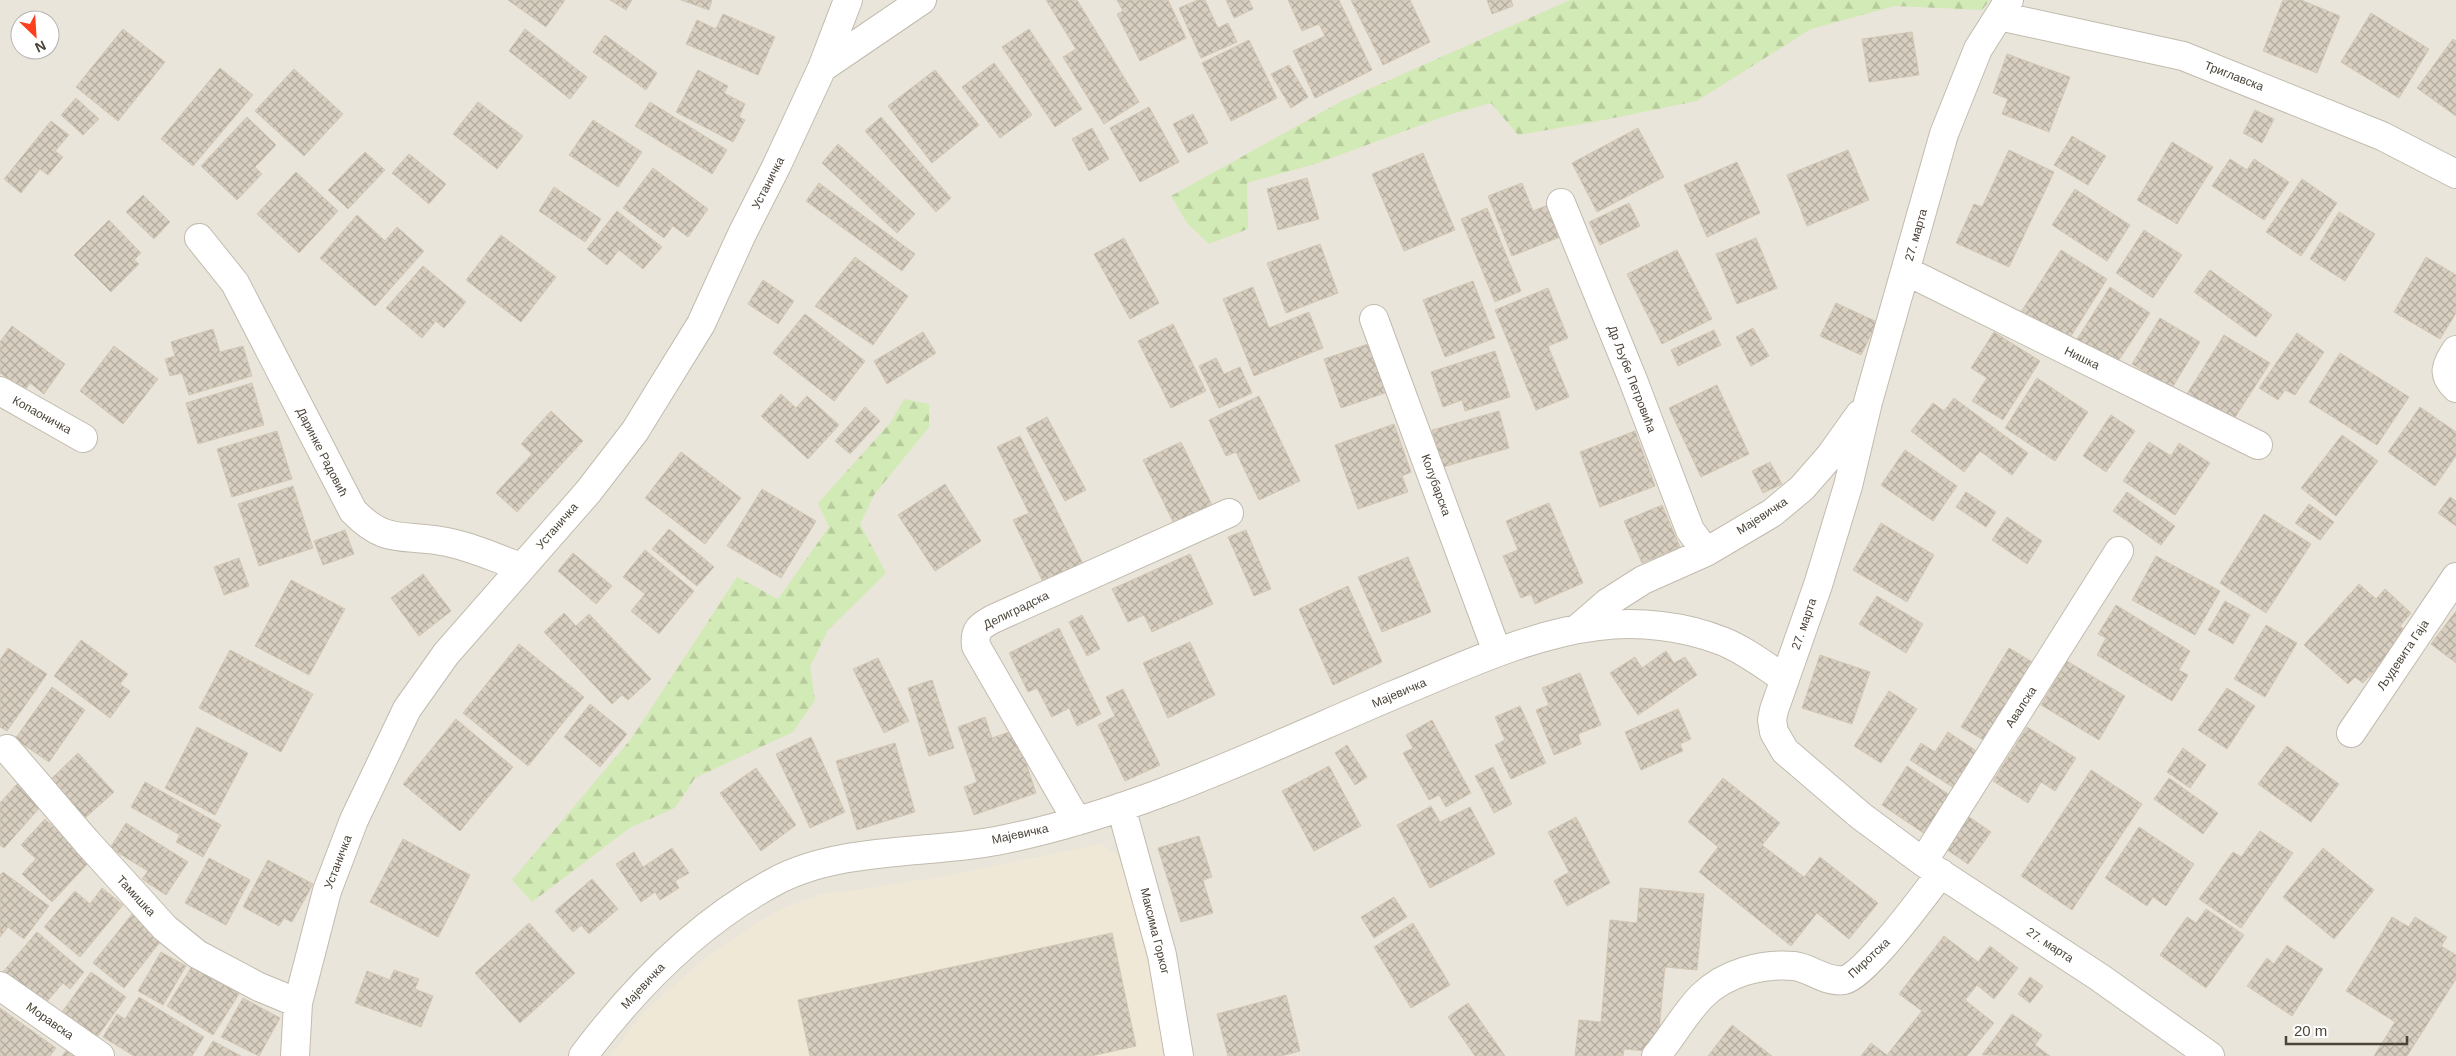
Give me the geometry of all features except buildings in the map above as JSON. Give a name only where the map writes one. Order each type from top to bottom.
[{"type":"street","name":"Устаничка","points":[[295,1056],[298,1002],[327,891],[354,820],[407,709],[446,654],[588,492],[635,431],[701,324],[822,68],[848,0]]},
{"type":"street","points":[[822,68],[922,0]]},
{"type":"street","name":"Триглавска","points":[[2004,8],[2183,56],[2382,136],[2456,174]]},
{"type":"street","name":"27. марта","points":[[2004,8],[1978,49],[1944,134],[1868,402],[1848,486],[1772,720],[1774,732],[1785,751],[1861,816],[1932,868],[2099,977],[2210,1056]]},
{"type":"street","name":"Др Љубе Петровића","points":[[1562,202],[1690,530],[1706,552]]},
{"type":"street","name":"Даринке Радовић","points":[[199,238],[235,284],[353,511],[368,526],[382,534],[442,541],[521,568]]},
{"type":"street","name":"Нишка","points":[[1906,271],[2258,445]]},
{"type":"street","name":"Колубарска","points":[[1374,319],[1497,652]]},
{"type":"street","points":[[2456,350],[2446,370],[2447,378],[2456,388]]},
{"type":"street","name":"Копаоничка","points":[[0,392],[83,438]]},
{"type":"street","name":"Мајевичка","points":[[1577,629],[1607,603],[1643,580],[1706,552],[1772,512],[1802,488],[1830,456],[1868,402]]},
{"type":"street","name":"Делиградска","points":[[1078,822],[976,646],[975,634],[977,628],[993,619],[1229,513]]},
{"type":"street","name":"Авалска","points":[[1932,868],[2118,551]]},
{"type":"street","name":"Људевита Гаја","points":[[2351,733],[2456,577]]},
{"type":"street","name":"Мајевичка","points":[[583,1056],[608,1023],[652,974],[696,936],[738,904],[776,880],[823,864],[900,851],[994,841],[1078,822],[1202,776],[1497,652],[1577,629],[1600,625],[1679,628],[1723,642],[1744,652],[1785,679]]},
{"type":"street","name":"Тамишка","points":[[8,749],[86,841],[165,928],[197,954],[258,987],[298,1002]]},
{"type":"street","name":"Максима Горког","points":[[1121,807],[1162,955],[1179,1056]]},
{"type":"street","name":"Пиротска","points":[[1656,1056],[1702,996],[1721,981],[1751,970],[1783,965],[1805,968],[1826,978],[1846,980],[1860,969],[1899,929],[1932,868]]},
{"type":"street","name":"Моравска","points":[[0,986],[100,1056]]},
{"type":"shaded area","points":[[0,0],[2456,0],[2456,1056],[0,1056]]},
{"type":"shaded area","points":[[1100,844],[1117,854],[1136,900],[1162,1021],[1165,1056],[610,1056],[644,1012],[702,961],[756,923],[785,907],[823,894],[951,875]]},
{"type":"green space","points":[[1570,0],[1990,0],[1982,10],[1895,6],[1811,29],[1697,101],[1518,135],[1491,103],[1448,115],[1318,163],[1247,183],[1248,229],[1209,244],[1187,223],[1171,196],[1342,101]]},
{"type":"green space","points":[[904,399],[929,404],[929,427],[874,495],[860,524],[886,573],[828,630],[810,667],[815,700],[793,732],[695,778],[675,808],[631,827],[532,902],[512,880],[631,739],[737,577],[778,599],[829,527],[818,503],[891,422]]}]
